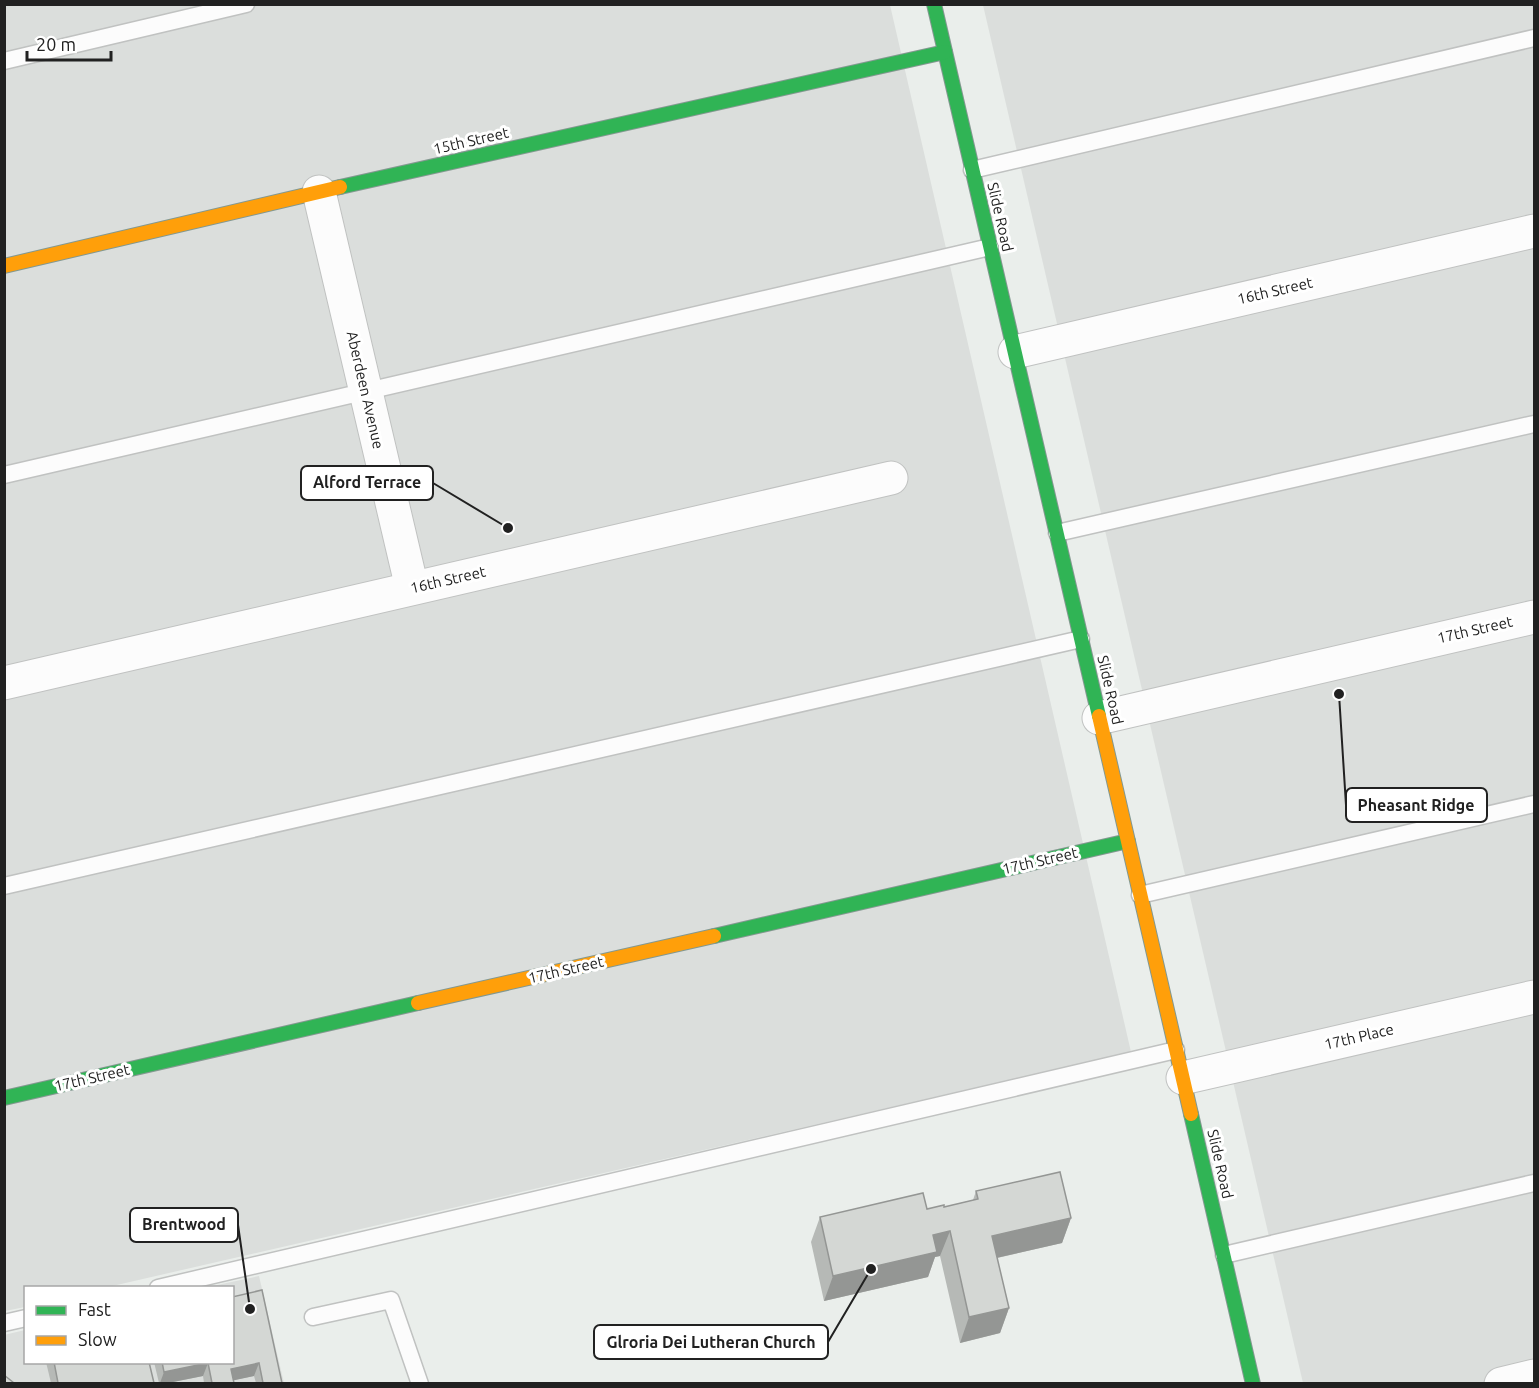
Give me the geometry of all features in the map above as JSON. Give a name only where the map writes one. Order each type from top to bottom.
[{"type":"street","name":"Slide Road","points":[[934,4],[1252,1383]]},
{"type":"street","name":"15th Street","points":[[4,267],[319,192],[945,52]]},
{"type":"street","name":"Aberdeen Avenue","points":[[319,192],[412,588]]},
{"type":"street","name":"16th Street","points":[[1015,352],[1534,231]]},
{"type":"street","name":"16th Street","points":[[4,683],[891,478]]},
{"type":"street","name":"17th Street","points":[[1099,718],[1534,616]]},
{"type":"street","name":"17th Street","points":[[4,1098],[1128,841]]},
{"type":"street","name":"17th Place","points":[[1180,1064],[1534,997]]},
{"type":"street","points":[[1500,1383],[1534,1376]]},
{"type":"lane","points":[[4,61],[246,4]]},
{"type":"lane","points":[[972,170],[1534,38]]},
{"type":"lane","points":[[4,475],[990,247]]},
{"type":"lane","points":[[1057,533],[1534,424]]},
{"type":"lane","points":[[4,886],[1081,639]]},
{"type":"lane","points":[[1140,895],[1534,804]]},
{"type":"lane","points":[[163,1286],[1180,1064]]},
{"type":"lane","points":[[1224,1255],[1534,1183]]},
{"type":"lane","points":[[313,1317],[391,1300],[420,1383]]},
{"type":"lane","points":[[4,1323],[24,1318]]},
{"type":"shaded area","points":[[4,5],[890,5],[1131,1052],[112,1286],[24,1286],[24,1307],[5,1311]]},
{"type":"shaded area","points":[[983,5],[1534,5],[1534,1383],[1303,1383]]},
{"type":"shaded area","points":[[259,1276],[284,1383],[5,1383],[4,1335],[24,1330],[24,1364],[234,1364],[234,1286],[213,1286]]},
{"type":"building","points":[[1060,1172],[1071,1218],[992,1236],[1009,1308],[969,1317],[950,1231],[933,1235],[937,1252],[833,1276],[820,1217],[923,1193],[927,1209],[944,1205],[944,1207],[978,1199],[976,1191]]},
{"type":"building","points":[[262,1290],[282,1383],[263,1383],[259,1363],[231,1369],[234,1383],[212,1383],[208,1364],[234,1364],[234,1297]]},
{"type":"building","points":[[54,1364],[149,1364],[154,1383],[58,1383]]},
{"type":"building","points":[[162,1364],[203,1364],[164,1372]]},
{"type":"building","points":[[4,1375],[14,1383],[4,1383]]},
{"type":"traffic: fast","points":[[934,4],[1099,716]]},
{"type":"traffic: fast","points":[[340,187],[945,52]]},
{"type":"traffic: fast","points":[[714,936],[1128,841]]},
{"type":"traffic: fast","points":[[4,1098],[418,1003]]},
{"type":"traffic: fast","points":[[1191,1114],[1253,1384]]},
{"type":"traffic: slow","points":[[4,266],[340,187]]},
{"type":"traffic: slow","points":[[1099,716],[1191,1114]]},
{"type":"traffic: slow","points":[[418,1003],[714,936]]},
{"type":"place","name":"Alford Terrace","points":[[508,528]]},
{"type":"place","name":"Pheasant Ridge","points":[[1339,694]]},
{"type":"place","name":"Glroria Dei Lutheran Church","points":[[871,1269]]},
{"type":"place","name":"Brentwood","points":[[250,1309]]}]
